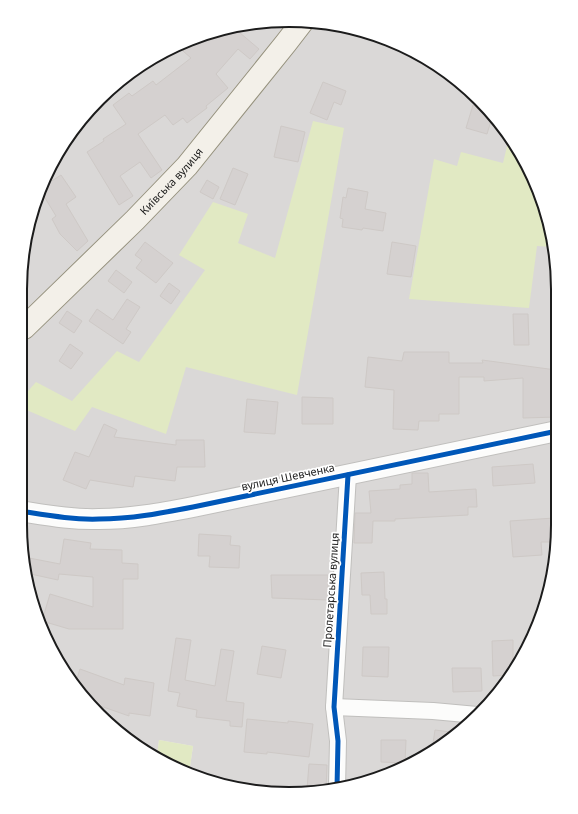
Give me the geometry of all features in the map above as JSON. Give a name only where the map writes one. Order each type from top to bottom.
[{"type":"main road","name":"Київська вулиця","points":[[27,325],[135,220],[187,166],[264,72],[298,28]]},
{"type":"street","name":"вулиця Шевченка","points":[[27,512],[60,517],[99,519],[143,516],[193,507],[551,432]]},
{"type":"street","name":"Пролетарська вулиця","points":[[337,783],[338,741],[334,707],[348,475]]},
{"type":"street","points":[[334,707],[433,711],[469,715]]},
{"type":"shaded area","points":[[289,27],[323,29],[357,36],[389,47],[420,62],[435,71],[462,92],[486,116],[507,143],[524,173],[537,205],[549,255],[551,289],[551,525],[549,559],[542,593],[531,625],[516,656],[507,671],[486,698],[462,722],[435,743],[389,767],[357,778],[323,785],[289,787],[255,785],[221,778],[190,767],[193,746],[159,740],[157,752],[143,743],[116,722],[92,698],[71,671],[54,641],[36,593],[29,559],[27,525],[27,289],[29,255],[36,221],[54,173],[71,143],[92,116],[116,92],[143,71],[158,62],[205,41],[255,29]]},
{"type":"green space","points":[[313,121],[344,128],[297,395],[186,367],[166,434],[92,407],[75,431],[27,410],[27,392],[36,382],[72,401],[117,351],[139,362],[205,270],[179,255],[213,202],[248,214],[238,243],[275,258]]},
{"type":"green space","points":[[508,144],[531,189],[546,238],[548,247],[537,246],[529,308],[409,299],[434,159],[457,166],[461,152],[503,163]]},
{"type":"green space","points":[[159,740],[193,746],[190,767],[173,760],[157,752]]},
{"type":"building","points":[[239,32],[259,49],[250,59],[238,49],[216,74],[228,88],[206,106],[207,108],[187,123],[183,118],[173,125],[165,115],[138,134],[162,170],[151,178],[140,162],[120,176],[133,196],[119,205],[87,152],[104,141],[103,139],[126,124],[113,105],[129,93],[132,96],[153,81],[156,85],[191,58],[183,51],[185,49],[205,41]]},
{"type":"building","points":[[323,82],[346,91],[341,105],[334,102],[327,120],[310,113]]},
{"type":"building","points":[[473,105],[476,106],[491,122],[487,134],[466,128]]},
{"type":"building","points":[[281,126],[305,132],[298,162],[274,157]]},
{"type":"building","points":[[233,168],[248,174],[235,205],[220,199]]},
{"type":"building","points":[[61,175],[76,197],[66,204],[88,241],[77,251],[60,234],[52,219],[56,216],[44,197],[50,182]]},
{"type":"building","points":[[207,180],[219,187],[213,199],[200,192]]},
{"type":"building","points":[[348,188],[368,192],[365,209],[386,213],[383,231],[342,227],[343,219],[340,218],[343,197],[346,198]]},
{"type":"building","points":[[145,242],[173,263],[156,283],[136,268],[142,260],[135,255]]},
{"type":"building","points":[[392,242],[416,246],[411,277],[387,274]]},
{"type":"building","points":[[116,270],[132,282],[124,293],[108,281]]},
{"type":"building","points":[[169,283],[180,291],[171,304],[160,296]]},
{"type":"building","points":[[127,299],[140,307],[126,329],[131,332],[123,344],[89,321],[97,309],[113,320]]},
{"type":"building","points":[[67,311],[82,321],[74,333],[59,323]]},
{"type":"building","points":[[513,314],[528,314],[529,345],[514,345]]},
{"type":"building","points":[[70,344],[83,353],[71,369],[59,361]]},
{"type":"building","points":[[404,352],[449,352],[449,363],[483,363],[482,360],[551,369],[551,417],[523,418],[523,378],[484,381],[484,377],[459,377],[459,414],[439,414],[439,421],[419,421],[418,430],[393,429],[394,390],[365,387],[368,357],[402,361]]},
{"type":"building","points":[[302,397],[333,398],[333,424],[302,424]]},
{"type":"building","points":[[247,399],[278,402],[275,434],[244,432]]},
{"type":"building","points":[[104,424],[117,430],[114,437],[176,445],[176,440],[204,440],[205,467],[177,467],[175,481],[135,476],[133,487],[90,480],[86,489],[63,480],[75,452],[89,457]]},
{"type":"building","points":[[533,464],[535,483],[493,486],[492,467]]},
{"type":"building","points":[[412,473],[428,473],[429,492],[476,489],[477,507],[468,507],[468,515],[395,519],[395,521],[373,521],[372,543],[354,543],[355,513],[371,513],[369,491],[400,489],[400,485],[412,484]]},
{"type":"building","points":[[551,518],[550,542],[541,542],[542,555],[513,557],[510,521]]},
{"type":"building","points":[[199,534],[231,536],[230,545],[240,546],[239,568],[209,567],[210,556],[198,556]]},
{"type":"building","points":[[64,539],[91,543],[90,549],[122,550],[122,563],[138,564],[138,579],[123,579],[123,629],[69,629],[46,622],[44,616],[50,594],[93,607],[93,577],[59,574],[58,580],[32,574],[29,558],[60,564]]},
{"type":"building","points":[[384,572],[387,614],[371,614],[370,595],[362,595],[361,573]]},
{"type":"building","points":[[271,575],[328,575],[328,600],[272,598]]},
{"type":"building","points":[[176,638],[191,640],[185,680],[215,686],[221,649],[234,651],[226,701],[244,703],[242,727],[230,726],[230,721],[196,717],[197,710],[177,706],[180,693],[168,691]]},
{"type":"building","points":[[513,640],[513,661],[504,675],[493,676],[492,641]]},
{"type":"building","points":[[262,646],[286,650],[281,678],[257,674]]},
{"type":"building","points":[[363,647],[389,647],[388,677],[362,676]]},
{"type":"building","points":[[452,668],[481,668],[482,691],[453,692]]},
{"type":"building","points":[[80,669],[124,685],[125,678],[154,683],[150,716],[129,713],[129,716],[100,706],[77,679]]},
{"type":"building","points":[[247,719],[313,724],[309,757],[267,752],[267,754],[244,752]]},
{"type":"building","points":[[435,730],[449,732],[435,743],[433,744]]},
{"type":"building","points":[[381,740],[406,740],[405,760],[399,763],[381,762]]},
{"type":"building","points":[[309,764],[327,765],[326,784],[307,786]]},
{"type":"cycle path","points":[[27,512],[79,519],[111,519],[146,515],[193,507],[551,432]]},
{"type":"cycle path","points":[[337,783],[338,741],[334,707],[348,475]]}]
